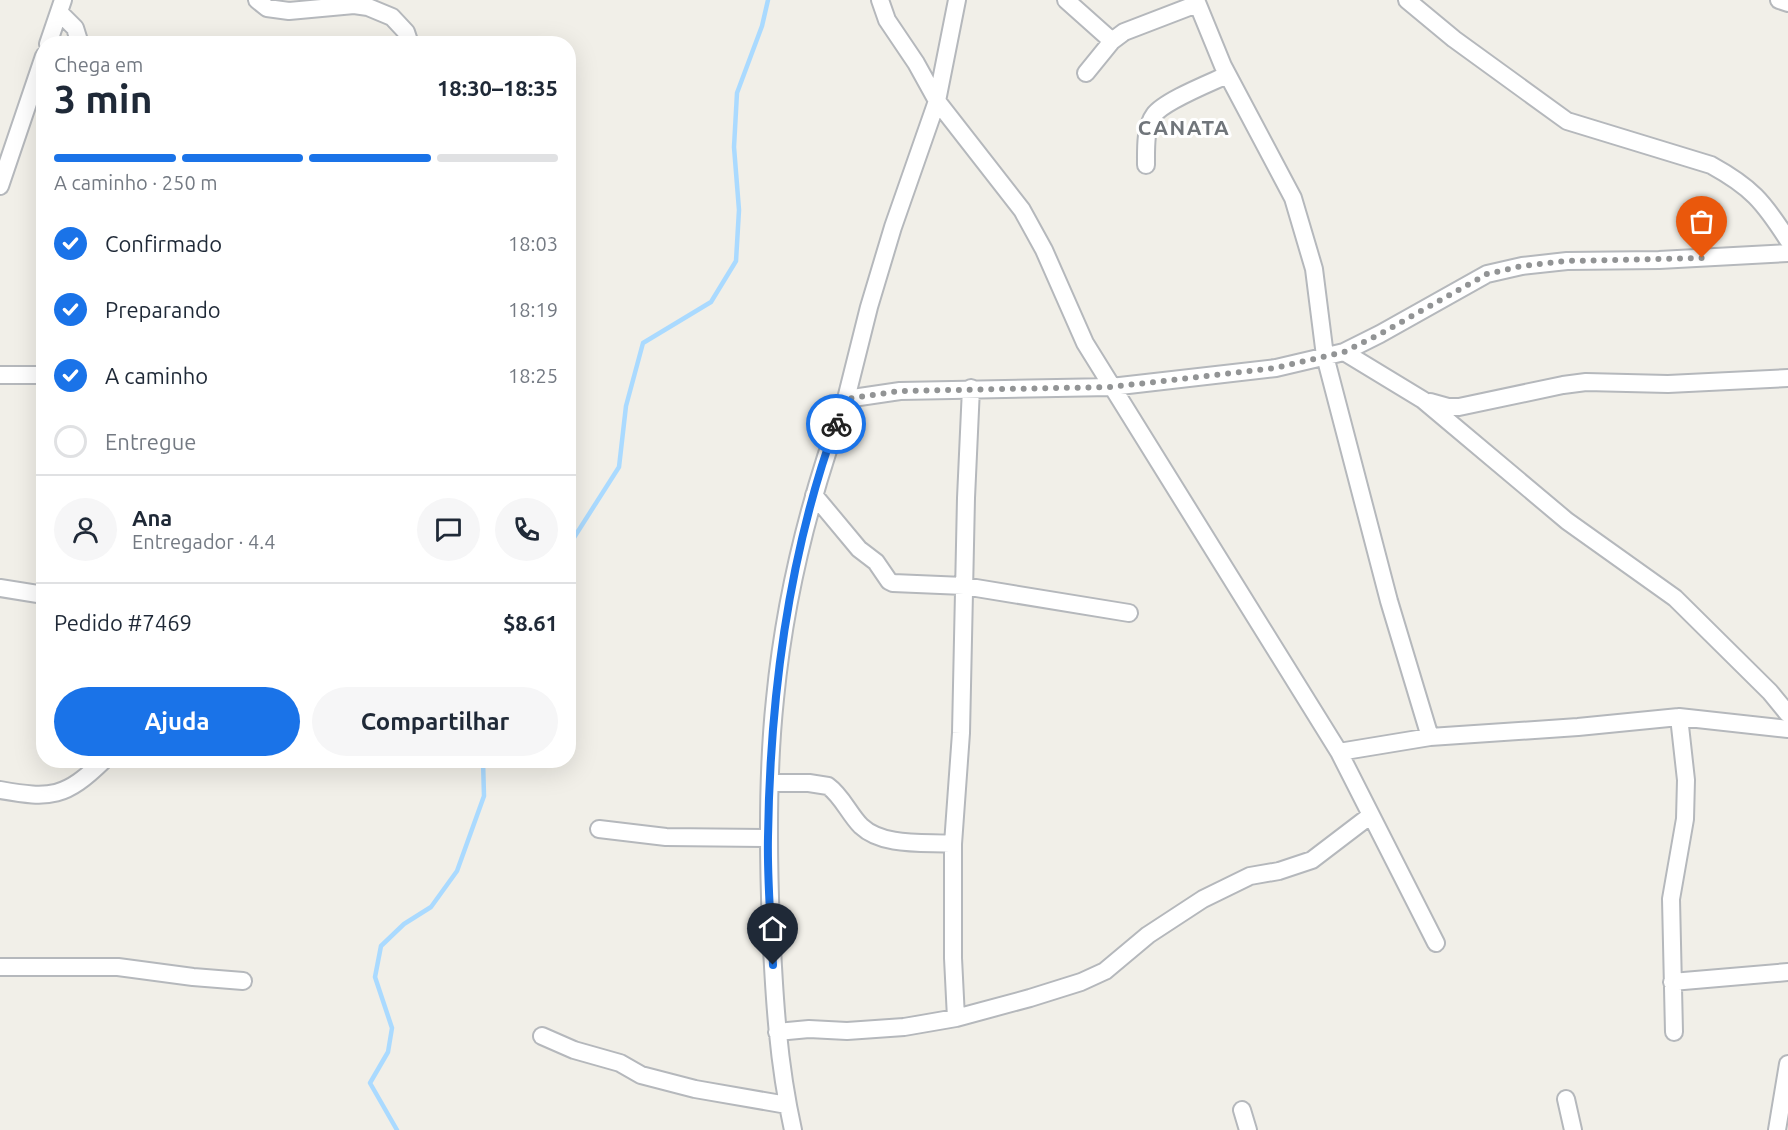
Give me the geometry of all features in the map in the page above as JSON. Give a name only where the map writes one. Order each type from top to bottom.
[{"type":"street","points":[[257,0],[267,8],[289,11],[354,5],[368,7],[392,17],[407,36]]},
{"type":"street","points":[[880,0],[887,20],[916,63],[937,101],[1022,210],[1044,250],[1084,344],[1339,752],[1436,943]]},
{"type":"street","points":[[793,1130],[787,1105],[777,1032],[768,838],[774,700],[790,597],[814,495],[846,399],[869,307],[893,228],[937,101],[957,0]]},
{"type":"street","points":[[1066,0],[1112,41]]},
{"type":"street","points":[[1407,0],[1518,87],[1567,121],[1711,165],[1731,177],[1754,194],[1768,209],[1788,240]]},
{"type":"street","points":[[1779,0],[1788,3]]},
{"type":"street","points":[[1086,73],[1112,41],[1124,32],[1196,2],[1227,75],[1293,198],[1314,269],[1325,356],[1389,601],[1430,737]]},
{"type":"street","points":[[51,36],[61,6]]},
{"type":"street","points":[[61,6],[78,36]]},
{"type":"street","points":[[1146,165],[1146,148],[1154,114],[1164,104],[1227,75]]},
{"type":"street","points":[[0,186],[36,80]]},
{"type":"street","points":[[846,399],[900,391],[1111,387],[1275,368],[1344,352],[1487,274],[1522,266],[1566,261],[1659,260],[1788,253]]},
{"type":"street","points":[[1344,352],[1423,400],[1568,521],[1676,598],[1770,692],[1788,714]]},
{"type":"street","points":[[0,375],[36,375]]},
{"type":"street","points":[[1423,400],[1448,407],[1459,407],[1587,382],[1668,384],[1788,378]]},
{"type":"street","points":[[956,1018],[953,958],[953,844],[961,733],[971,388]]},
{"type":"street","points":[[814,495],[859,549],[878,564],[892,583],[964,586],[1129,613]]},
{"type":"street","points":[[0,588],[36,594]]},
{"type":"street","points":[[1339,752],[1430,737],[1578,727],[1679,717],[1788,729]]},
{"type":"street","points":[[1674,1032],[1671,899],[1685,819],[1686,780],[1679,717]]},
{"type":"street","points":[[0,790],[27,795],[44,795],[63,791],[85,778],[96,768]]},
{"type":"street","points":[[771,783],[809,783],[828,786],[862,827],[877,837],[953,844]]},
{"type":"street","points":[[777,1032],[904,1027],[956,1018],[1030,998],[1105,971],[1148,935],[1203,899],[1250,876],[1279,871],[1312,860],[1371,815]]},
{"type":"street","points":[[599,829],[666,837],[768,838]]},
{"type":"street","points":[[0,967],[118,967],[243,981]]},
{"type":"street","points":[[1672,982],[1788,972]]},
{"type":"street","points":[[542,1036],[574,1050],[620,1063],[641,1075],[695,1089],[787,1105]]},
{"type":"street","points":[[1777,1130],[1788,1064]]},
{"type":"street","points":[[1566,1099],[1573,1130]]},
{"type":"street","points":[[1242,1110],[1248,1130]]},
{"type":"waterway","points":[[576,534],[619,467],[626,406],[643,343],[711,302],[736,261],[739,210],[734,147],[737,93],[762,26],[768,0]]},
{"type":"waterway","points":[[397,1130],[370,1083],[388,1052],[392,1028],[375,977],[381,946],[404,924],[431,907],[457,871],[484,796],[483,768]]},
{"type":"way so far","points":[[836,424],[846,399],[887,392],[971,388],[1111,387],[1275,368],[1344,352],[1487,274],[1522,266],[1566,261],[1702,258]]},
{"type":"district","name":"CANATA","points":[[1184,127]]},
{"type":"route","points":[[773,965],[768,838],[774,700],[790,597],[809,510],[836,424]]}]
